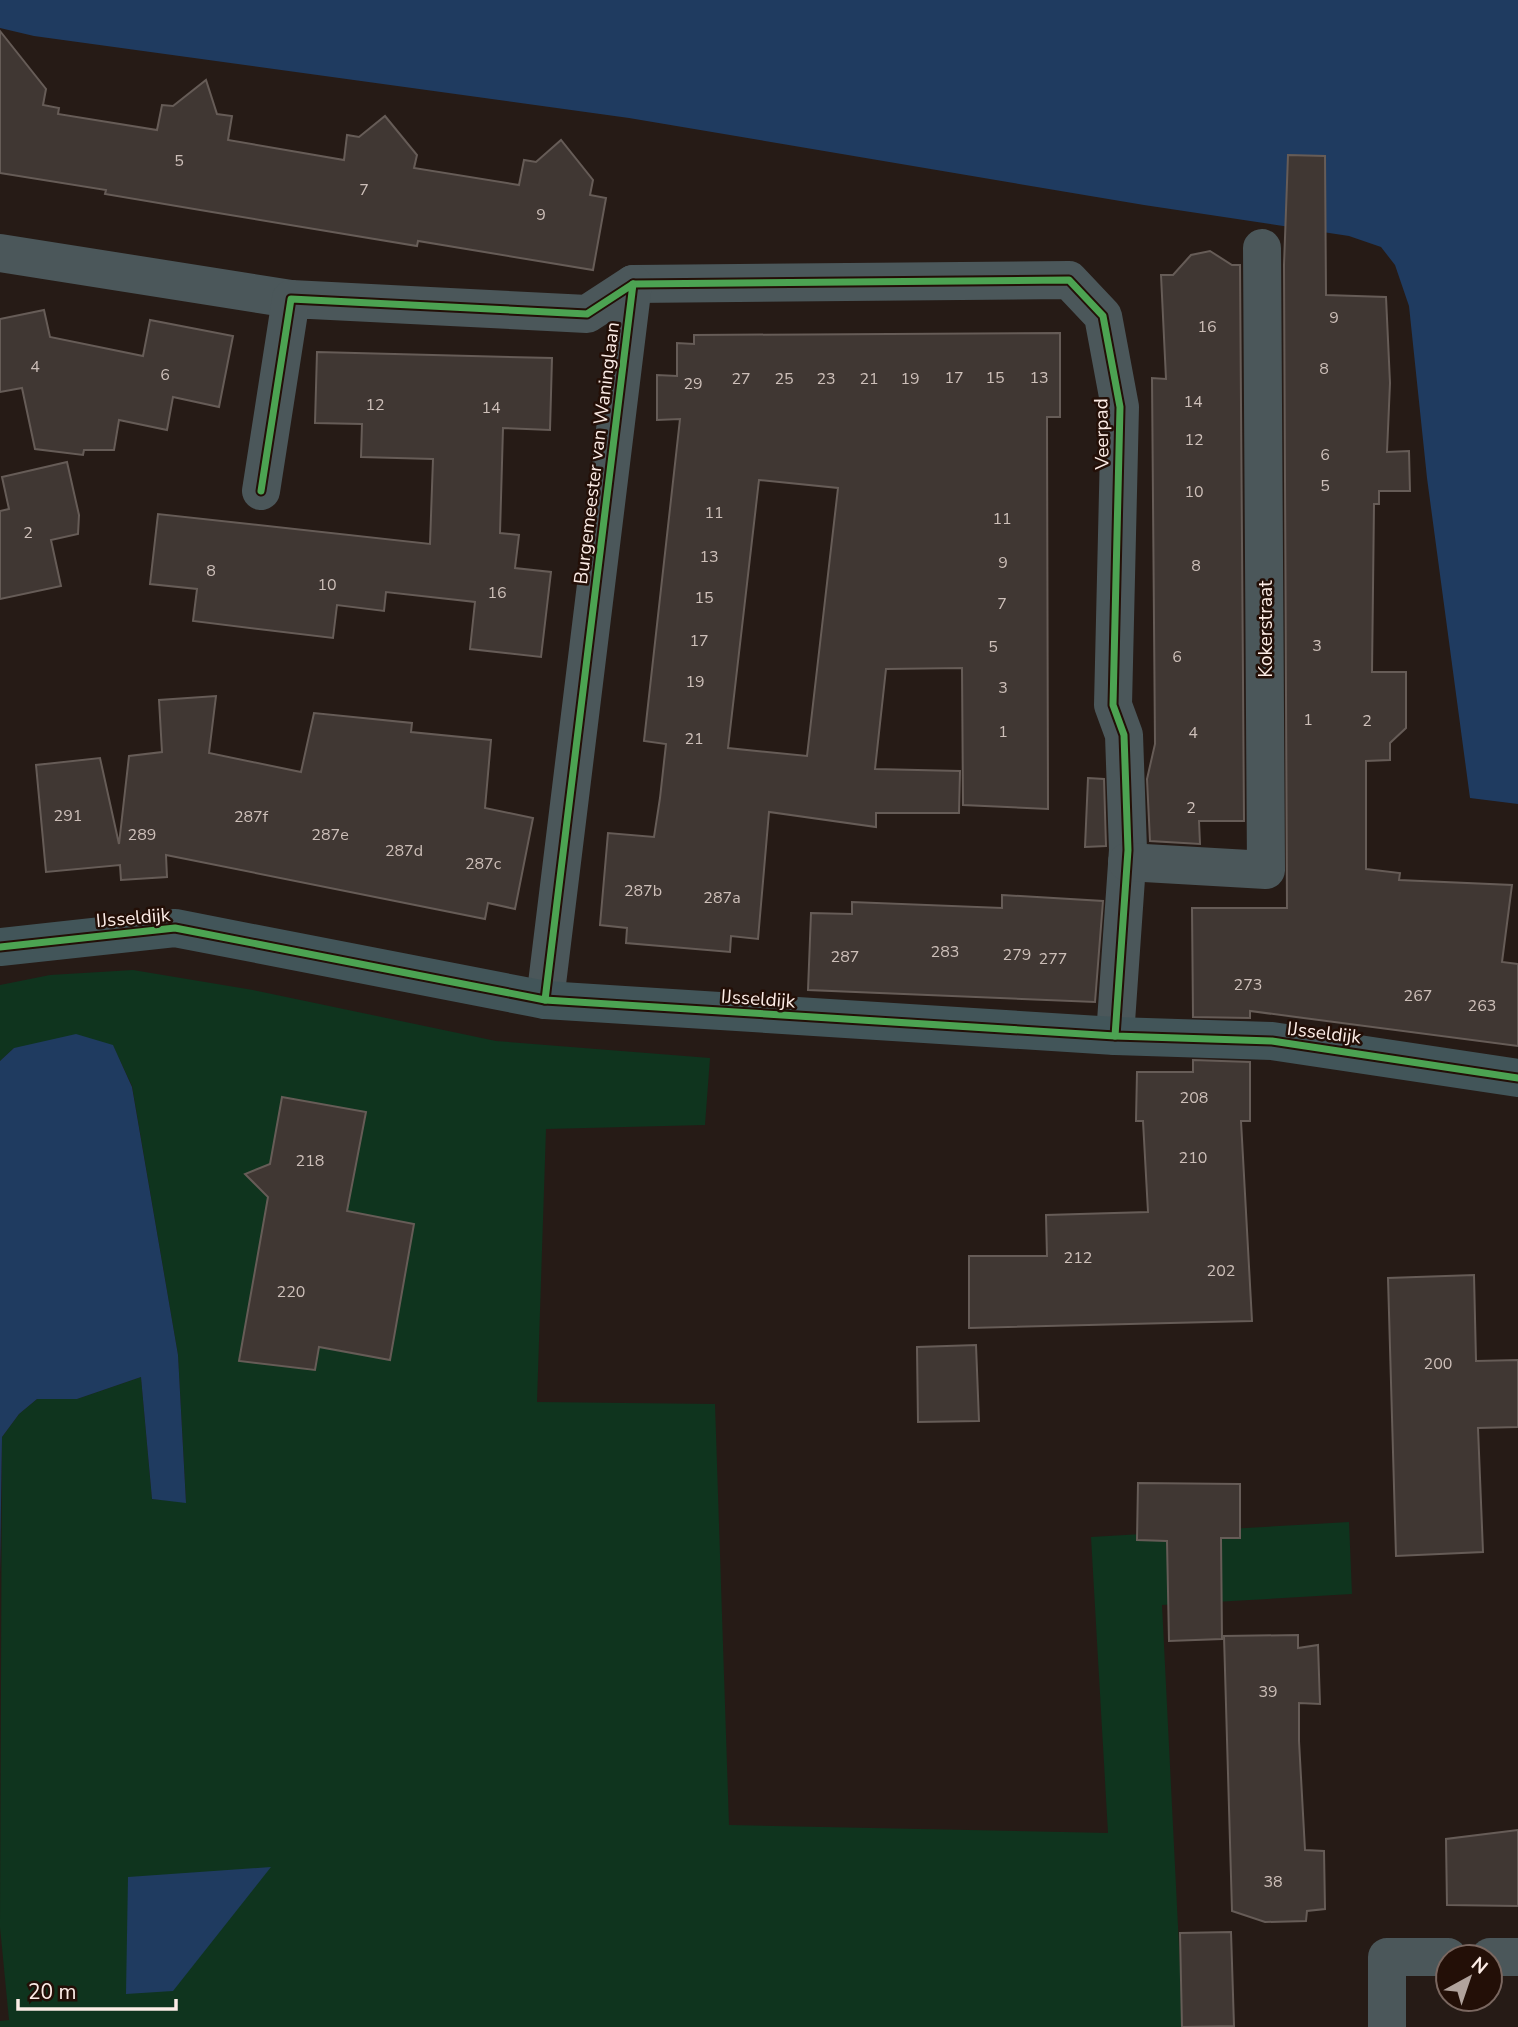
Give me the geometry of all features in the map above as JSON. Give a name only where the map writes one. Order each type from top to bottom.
[{"type":"street","name":"Kokerstraat","points":[[1127,862],[1266,870],[1262,248]]},
{"type":"street","name":"Burgemeester van Waninglaan","points":[[0,253],[291,299],[587,314],[632,284]]},
{"type":"street","name":"Veerpad","points":[[632,284],[1069,281],[1103,316],[1120,407],[1113,705],[1124,735],[1127,862],[1115,1037]]},
{"type":"street","name":"Burgemeester van Waninglaan","points":[[545,1000],[632,284]]},
{"type":"street","points":[[261,491],[291,299]]},
{"type":"street","name":"IJsseldijk","points":[[0,947],[175,928],[545,1000],[1115,1037],[1272,1041],[1518,1078]]},
{"type":"street","points":[[1387,2027],[1387,1957],[1434,1957]]},
{"type":"green space","points":[[133,970],[253,990],[496,1041],[710,1058],[705,1125],[546,1129],[537,1402],[715,1404],[729,1825],[1108,1833],[1091,1537],[1349,1522],[1352,1594],[1162,1605],[1183,2027],[0,2027],[0,2021],[9,2020],[0,1927],[2,1437],[19,1414],[37,1399],[77,1399],[141,1377],[152,1499],[186,1502],[178,1355],[132,1086],[113,1046],[14,1048],[0,1061],[0,985],[50,975]]},
{"type":"water","points":[[0,0],[1518,0],[1518,804],[1470,798],[1427,478],[1409,306],[1395,265],[1381,247],[1349,236],[1144,205],[629,118],[34,36],[0,28]]},
{"type":"water","points":[[76,1034],[113,1045],[132,1087],[178,1355],[186,1503],[152,1499],[141,1377],[77,1399],[37,1399],[19,1414],[2,1437],[0,1573],[0,1061],[14,1048]]},
{"type":"water","points":[[271,1867],[173,1991],[126,1994],[128,1877]]},
{"type":"building","points":[[0,31],[46,89],[43,105],[59,108],[58,114],[157,130],[162,105],[173,106],[206,80],[217,114],[232,116],[228,140],[344,160],[347,135],[359,137],[385,116],[417,155],[414,168],[519,185],[524,160],[536,162],[561,140],[593,180],[590,195],[606,198],[593,270],[418,241],[417,246],[105,194],[106,190],[0,173]]},
{"type":"building","points":[[1288,155],[1325,156],[1326,295],[1386,297],[1390,383],[1387,452],[1409,451],[1410,491],[1379,491],[1379,504],[1374,504],[1372,672],[1406,672],[1406,728],[1390,743],[1390,760],[1366,761],[1366,869],[1400,873],[1399,880],[1512,885],[1502,962],[1518,964],[1518,1046],[1250,1011],[1250,1018],[1193,1017],[1192,908],[1287,908],[1284,265]]},
{"type":"building","points":[[1210,251],[1232,265],[1240,265],[1244,821],[1199,821],[1200,844],[1150,841],[1147,779],[1155,744],[1152,378],[1166,379],[1161,275],[1173,275],[1191,255]]},
{"type":"building","points":[[44,310],[50,337],[143,356],[150,320],[233,336],[219,407],[173,397],[167,430],[119,420],[114,450],[84,450],[83,455],[35,449],[22,388],[0,392],[0,319]]},
{"type":"building","points":[[1060,333],[1060,417],[1047,417],[1048,809],[963,805],[962,668],[886,669],[875,769],[960,771],[959,813],[876,813],[876,827],[769,812],[758,939],[731,936],[730,952],[626,943],[627,928],[600,925],[608,833],[654,837],[666,744],[644,741],[680,419],[657,420],[657,375],[677,376],[677,343],[694,344],[694,335]],"holes":[[[759,480],[838,488],[807,756],[728,748]]]},
{"type":"building","points":[[317,352],[552,358],[550,430],[503,428],[500,533],[519,535],[515,568],[551,572],[541,657],[470,649],[475,602],[386,592],[384,611],[337,605],[333,638],[193,621],[197,589],[150,584],[158,514],[430,544],[433,459],[361,457],[362,424],[315,423]]},
{"type":"building","points":[[67,462],[79,515],[78,534],[51,540],[61,586],[0,599],[0,511],[9,509],[2,477]]},
{"type":"building","points":[[216,696],[209,753],[301,772],[314,713],[412,723],[411,732],[491,740],[485,808],[533,818],[515,909],[488,903],[485,919],[166,855],[167,877],[121,880],[120,865],[46,872],[36,765],[100,758],[119,844],[129,756],[162,752],[159,700]]},
{"type":"building","points":[[1088,778],[1104,779],[1106,846],[1085,847]]},
{"type":"building","points":[[1002,895],[1103,901],[1095,1002],[808,990],[811,913],[852,914],[852,902],[1002,908]]},
{"type":"building","points":[[1193,1060],[1250,1062],[1250,1121],[1241,1121],[1252,1321],[969,1328],[969,1256],[1047,1256],[1046,1215],[1148,1212],[1143,1121],[1136,1121],[1137,1072],[1193,1072]]},
{"type":"building","points":[[282,1097],[366,1112],[347,1211],[414,1224],[390,1360],[319,1347],[315,1370],[239,1361],[268,1197],[245,1174],[270,1164]]},
{"type":"building","points":[[1474,1275],[1476,1361],[1518,1360],[1518,1427],[1478,1428],[1483,1552],[1396,1556],[1388,1278]]},
{"type":"building","points":[[976,1345],[979,1421],[918,1422],[917,1347]]},
{"type":"building","points":[[1138,1483],[1240,1484],[1240,1538],[1221,1538],[1222,1639],[1169,1641],[1167,1541],[1137,1540]]},
{"type":"building","points":[[1298,1635],[1298,1648],[1318,1645],[1320,1704],[1299,1703],[1299,1741],[1305,1850],[1324,1851],[1325,1909],[1307,1911],[1306,1921],[1265,1922],[1232,1911],[1224,1636]]},
{"type":"building","points":[[1518,1830],[1518,1906],[1447,1905],[1446,1839]]},
{"type":"building","points":[[1231,1932],[1234,2026],[1182,2027],[1180,1933]]},
{"type":"cycle path","points":[[633,284],[1069,280],[1103,316],[1120,407],[1113,705],[1124,735],[1128,850],[1115,1036]]},
{"type":"cycle path","points":[[261,491],[291,299],[587,314],[633,284],[545,1000]]},
{"type":"cycle path","points":[[0,947],[175,928],[545,1000],[1115,1036],[1272,1041],[1518,1078]]}]
